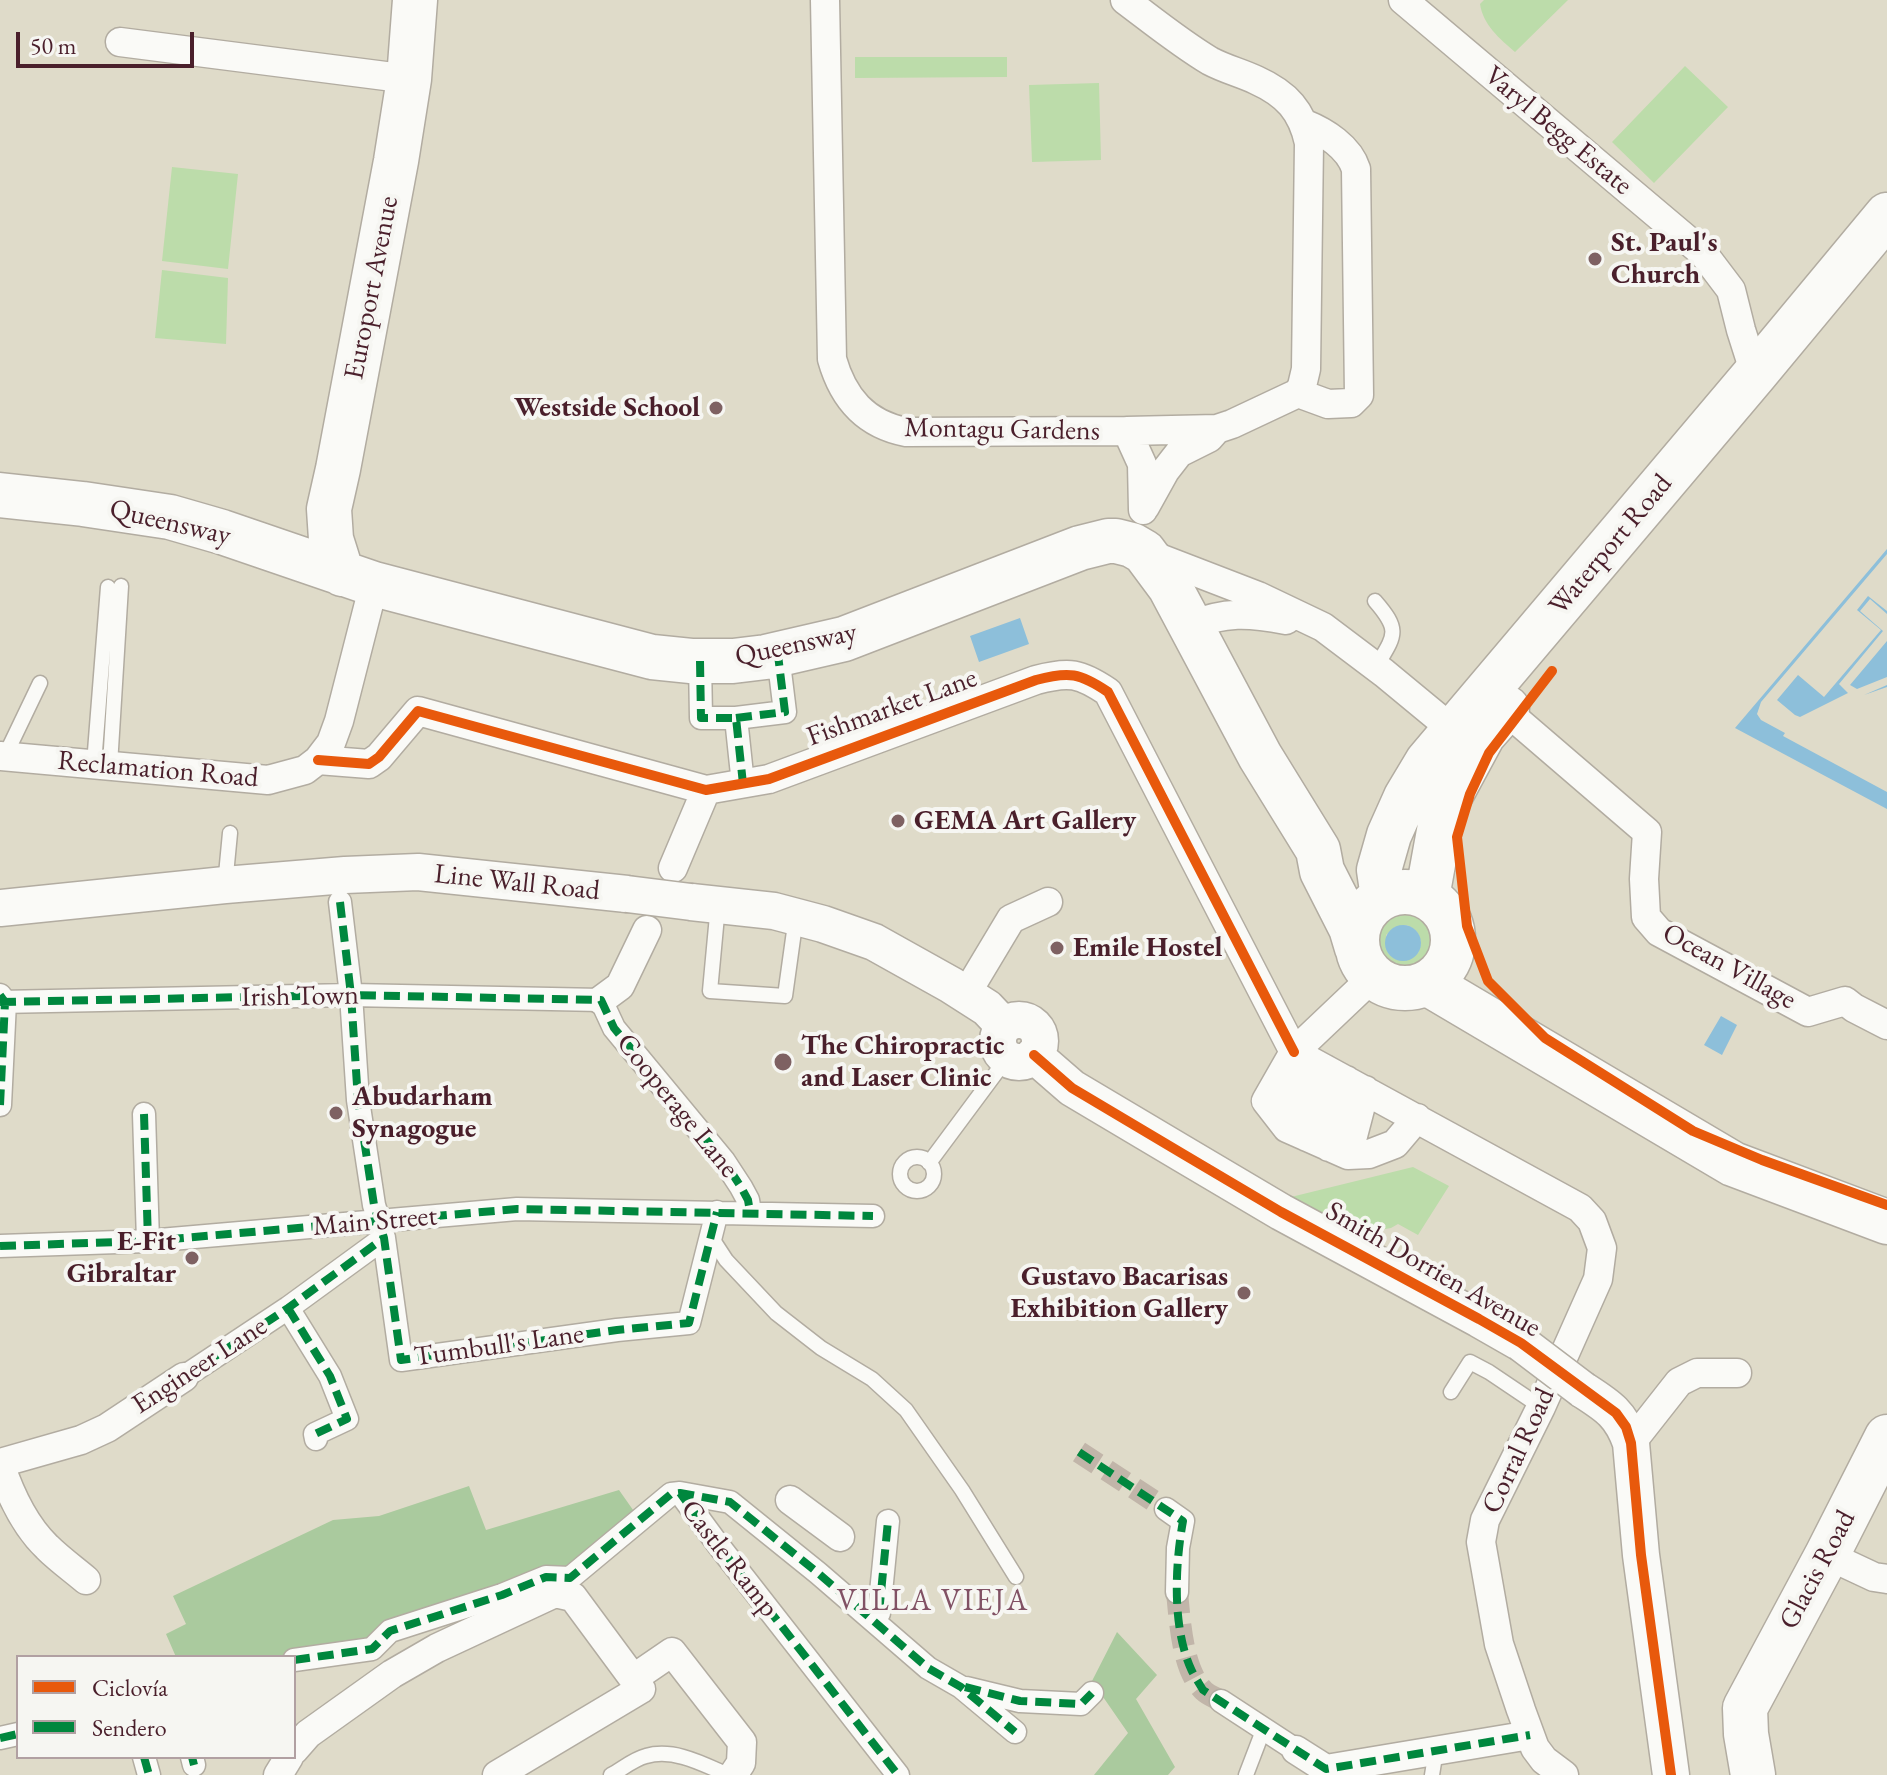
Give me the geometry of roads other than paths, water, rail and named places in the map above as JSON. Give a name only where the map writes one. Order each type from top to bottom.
[{"type":"main road","name":"Europort Avenue","points":[[358,579],[331,539],[329,509],[396,161],[409,79],[415,0]]},
{"type":"main road","name":"Waterport Road","points":[[1887,215],[1427,762],[1392,827],[1379,870],[1397,892],[1483,735],[1887,254]]},
{"type":"main road","name":"Queensway","points":[[0,495],[170,517],[358,579],[652,657],[700,661],[733,661],[778,655],[844,639],[1080,548],[1140,536]]},
{"type":"main road","points":[[248,542],[285,537],[311,526],[329,509]]},
{"type":"main road","points":[[1140,536],[1260,756],[1318,850],[1322,871],[1365,962],[1385,984],[1399,988],[1413,988],[1439,970],[1453,943],[1447,916],[1438,905],[1397,892],[1318,850]]},
{"type":"main road","points":[[1365,962],[1358,928],[1367,910],[1397,892]]},
{"type":"main road","points":[[1439,970],[1486,1018],[1733,1164],[1887,1222]]},
{"type":"main road","name":"Glacis Road","points":[[1744,1743],[1771,1660],[1887,1437]]},
{"type":"main road","name":"Glacis Road","points":[[1770,1775],[1763,1734],[1771,1660]]},
{"type":"street","name":"Montagu Gardens","points":[[825,0],[832,359],[838,381],[858,408],[888,429],[906,432],[1127,431],[1142,464],[1140,536]]},
{"type":"street","points":[[1125,0],[1193,51],[1276,91],[1293,105],[1305,124],[1309,143],[1306,369],[1298,393],[1217,429],[1127,431]]},
{"type":"street","name":"Varyl Begg Estate","points":[[1418,5],[1514,95],[1703,253],[1731,290],[1755,374]]},
{"type":"street","points":[[120,42],[409,79]]},
{"type":"street","points":[[1298,393],[1328,404],[1351,403],[1359,395],[1356,169],[1353,159],[1341,146],[1305,124]]},
{"type":"street","points":[[1217,429],[1209,438],[1179,453],[1165,471],[1140,536],[1323,627],[1453,730]]},
{"type":"street","points":[[318,760],[331,743],[339,721],[358,579]]},
{"type":"street","points":[[1189,626],[1237,613],[1323,627]]},
{"type":"street","points":[[700,661],[701,718],[736,718],[785,712],[778,655]]},
{"type":"street","name":"Fishmarket Lane","points":[[318,760],[369,764],[379,757],[418,711],[706,790],[769,779],[1036,680],[1055,675],[1082,676],[1108,692],[1327,1070]]},
{"type":"street","name":"Ocean Village","points":[[1505,710],[1647,832],[1644,879],[1646,917],[1659,932],[1808,1012],[1845,1001],[1887,1025]]},
{"type":"street","points":[[736,718],[743,784]]},
{"type":"street","name":"Reclamation Road","points":[[2,756],[268,780],[305,770],[318,760]]},
{"type":"street","points":[[673,868],[706,790]]},
{"type":"street","name":"Line Wall Road","points":[[0,908],[225,885],[418,872],[774,911],[874,942],[987,1008],[1015,1046]]},
{"type":"street","points":[[340,902],[351,995],[358,1100],[374,1205],[382,1230]]},
{"type":"street","points":[[966,994],[1011,919],[1048,902]]},
{"type":"street","points":[[601,1000],[620,986],[647,930]]},
{"type":"street","points":[[1318,1142],[1327,1070],[1365,962]]},
{"type":"street","name":"Irish Town","points":[[2,1000],[351,995],[601,1000]]},
{"type":"street","points":[[0,1105],[2,1000]]},
{"type":"street","name":"Cooperage Lane","points":[[601,1000],[614,1028],[724,1161],[748,1200],[750,1212]]},
{"type":"street","name":"Smith Dorrien Avenue","points":[[1015,1046],[1072,1088],[1281,1212],[1521,1343],[1616,1413],[1626,1427],[1631,1443],[1641,1555],[1671,1775]]},
{"type":"street","points":[[1327,1070],[1266,1101],[1318,1142],[1369,1154],[1395,1144],[1417,1118]]},
{"type":"street","points":[[1318,1142],[1327,1070]]},
{"type":"street","name":"Corral Road","points":[[1327,1070],[1580,1208],[1592,1221],[1602,1248],[1598,1279],[1541,1407],[1485,1520],[1481,1542],[1499,1644],[1530,1735],[1544,1760],[1564,1775]]},
{"type":"street","points":[[144,1114],[148,1241]]},
{"type":"street","name":"Main Street","points":[[0,1246],[382,1230],[517,1209],[873,1216]]},
{"type":"street","points":[[711,1237],[717,1212]]},
{"type":"street","name":"Engineer Lane","points":[[0,1464],[81,1440],[107,1428],[288,1308],[382,1230]]},
{"type":"street","name":"Tumbull's Lane","points":[[382,1230],[401,1360],[689,1323],[711,1237]]},
{"type":"street","points":[[288,1308],[330,1376],[347,1419],[315,1434],[316,1439]]},
{"type":"street","points":[[1631,1443],[1679,1382],[1697,1373],[1737,1373]]},
{"type":"street","points":[[0,1464],[10,1493],[45,1546],[86,1580]]},
{"type":"street","points":[[680,1493],[730,1502],[928,1668],[961,1687],[1015,1732]]},
{"type":"street","name":"Castle Ramp","points":[[296,1660],[372,1649],[390,1631],[502,1595],[546,1577],[570,1578],[671,1494],[680,1493],[898,1775]]},
{"type":"street","points":[[790,1500],[840,1537]]},
{"type":"street","points":[[1166,1509],[1183,1521],[1178,1548],[1177,1592]]},
{"type":"street","points":[[879,1613],[888,1521]]},
{"type":"street","points":[[1827,1555],[1874,1577],[1887,1579]]},
{"type":"street","points":[[296,1748],[308,1734],[392,1674],[437,1648],[555,1593],[573,1597],[641,1689],[497,1775]]},
{"type":"street","points":[[634,1678],[672,1652],[742,1742],[741,1763],[730,1775]]},
{"type":"street","points":[[961,1687],[1020,1701],[1081,1704],[1092,1693]]},
{"type":"street","points":[[1221,1701],[1326,1769],[1434,1762],[1530,1735]]},
{"type":"lane","points":[[1661,205],[1676,231]]},
{"type":"lane","points":[[102,765],[115,586]]},
{"type":"lane","points":[[1375,601],[1391,619],[1394,634],[1376,667]]},
{"type":"lane","points":[[2,756],[40,683]]},
{"type":"lane","points":[[225,885],[230,833]]},
{"type":"lane","points":[[704,903],[710,991],[785,996],[796,917]]},
{"type":"lane","points":[[929,1163],[1015,1046]]},
{"type":"lane","points":[[711,1237],[726,1260],[776,1313],[821,1348],[872,1379],[906,1410],[962,1490],[1016,1577]]},
{"type":"lane","points":[[1451,1392],[1470,1362],[1541,1407]]},
{"type":"lane","points":[[1246,1775],[1264,1728]]},
{"type":"lane","points":[[611,1775],[645,1756],[668,1754],[691,1759],[730,1775]]},
{"type":"water","points":[[1887,549],[1887,809],[1735,728]]},
{"type":"water","points":[[1020,618],[1029,644],[979,662],[970,636]]},
{"type":"water","points":[[1403,925],[1416,930],[1421,943],[1416,956],[1403,961],[1390,956],[1385,943],[1390,930]]},
{"type":"water","points":[[1721,1016],[1737,1025],[1722,1055],[1704,1045]]},
{"type":"tunnel","points":[[1079,1452],[1166,1509]]},
{"type":"tunnel","points":[[1177,1592],[1183,1644],[1191,1671],[1204,1691],[1221,1701]]},
{"type":"place","name":"St. Paul's Church","points":[[1595,259]]},
{"type":"place","name":"Westside School","points":[[716,408]]},
{"type":"place","name":"GEMA Art Gallery","points":[[898,821]]},
{"type":"place","name":"Emile Hostel","points":[[1057,948]]},
{"type":"place","name":"The Chiropractic and Laser Clinic","points":[[783,1062]]},
{"type":"place","name":"Abudarham Synagogue","points":[[336,1113]]},
{"type":"place","name":"E-Fit Gibraltar","points":[[192,1258]]},
{"type":"place","name":"Gustavo Bacarisas Exhibition Gallery","points":[[1244,1293]]},
{"type":"district","name":"VILLA VIEJA","points":[[933,1602]]}]
